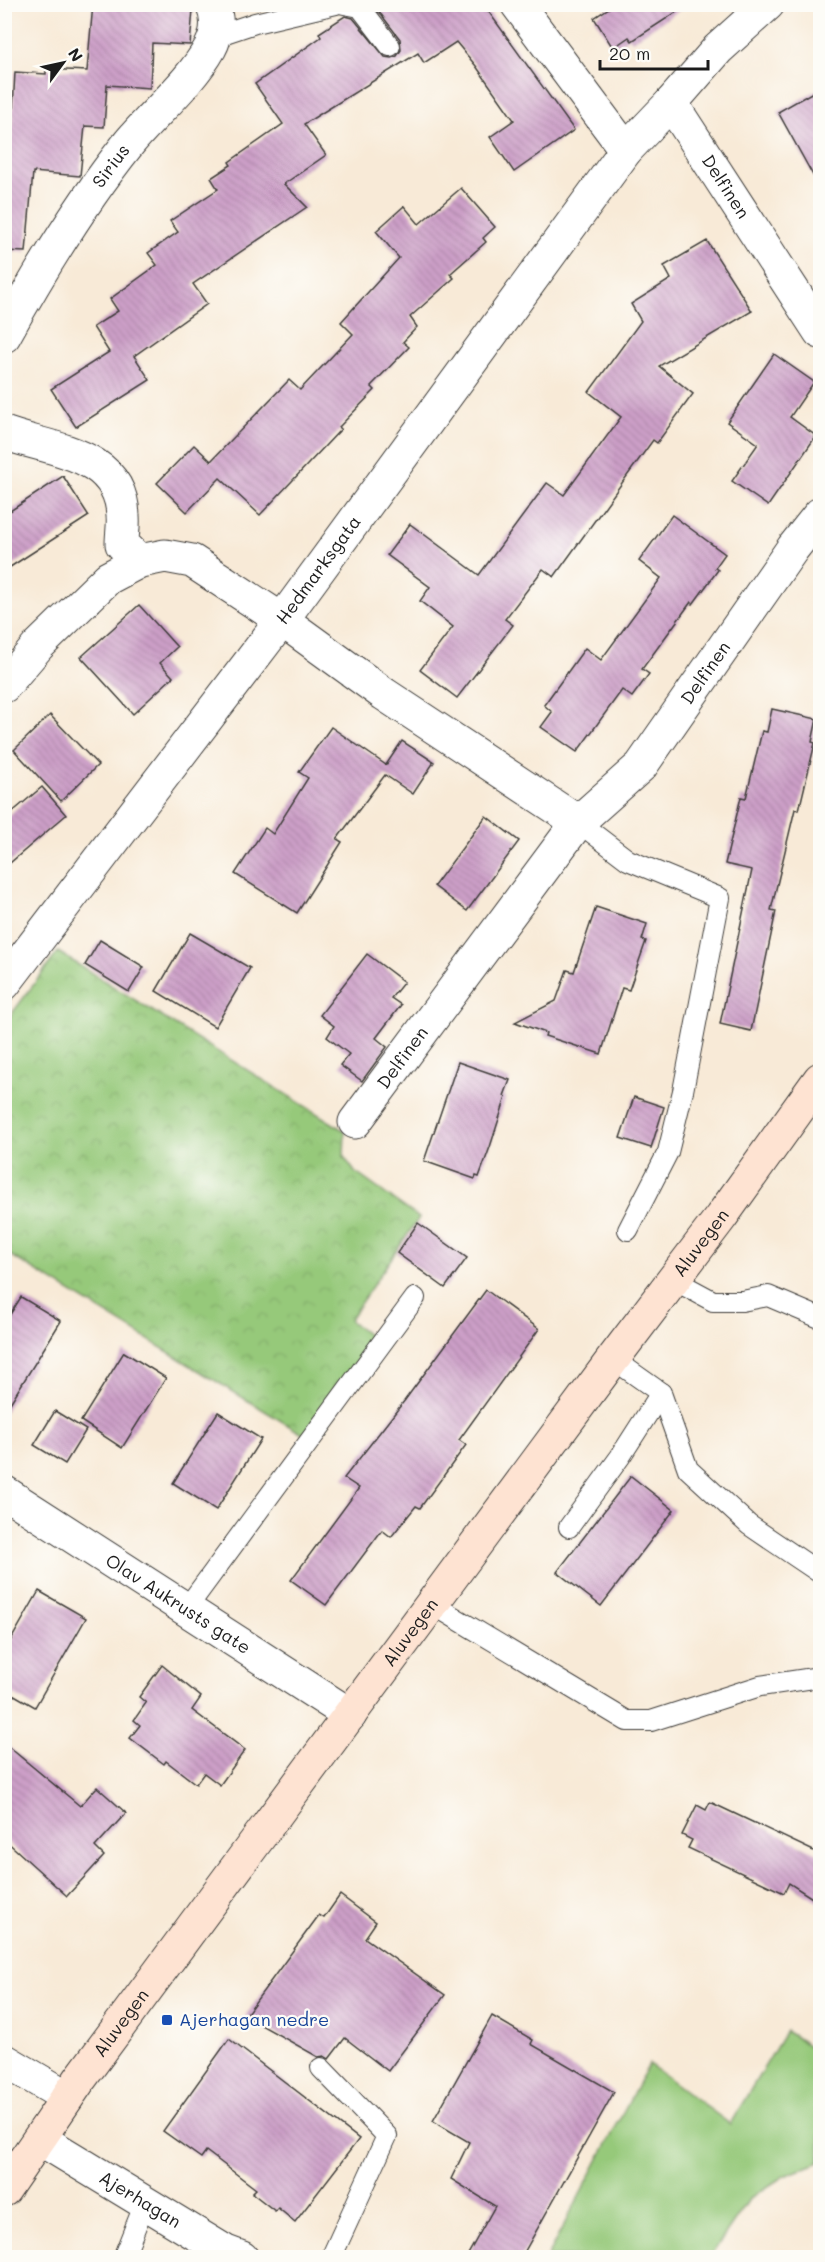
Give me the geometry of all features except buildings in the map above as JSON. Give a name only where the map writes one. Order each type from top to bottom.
[{"type":"main road","name":"Aluvegen","points":[[4,2190],[67,2097],[613,1359],[674,1280],[820,1079]]},
{"type":"street","name":"Sirius","points":[[4,336],[71,221],[129,143],[198,65],[211,47],[218,24],[212,4]]},
{"type":"street","points":[[517,4],[626,150]]},
{"type":"street","name":"Hedmarksgata","points":[[4,984],[282,620],[626,150],[718,49],[768,4]]},
{"type":"street","name":"Delfinen","points":[[671,103],[820,332]]},
{"type":"street","points":[[4,433],[87,458],[104,470],[117,491],[124,514],[122,543],[140,561]]},
{"type":"street","name":"Delfinen","points":[[355,1122],[578,822],[641,766],[793,548],[820,514]]},
{"type":"street","points":[[4,686],[38,646],[108,578],[140,561],[165,556],[192,561],[282,620],[384,694],[578,822]]},
{"type":"street","name":"Olav Aukrusts gate","points":[[6,1496],[350,1715]]},
{"type":"street","points":[[4,2060],[67,2097]]},
{"type":"street","name":"Ajerhagan","points":[[40,2139],[226,2252],[242,2258]]},
{"type":"lane","points":[[213,37],[255,23],[336,4]]},
{"type":"lane","points":[[344,4],[360,7],[390,46]]},
{"type":"lane","points":[[578,822],[628,860],[720,898],[683,1091],[668,1152],[628,1230]]},
{"type":"lane","points":[[674,1280],[713,1300],[742,1301],[768,1296],[820,1318]]},
{"type":"lane","points":[[186,1609],[415,1298]]},
{"type":"lane","points":[[613,1359],[661,1393],[688,1469],[749,1525],[820,1573]]},
{"type":"lane","points":[[569,1527],[620,1457],[661,1393]]},
{"type":"lane","points":[[432,1604],[627,1721],[651,1721],[760,1686],[820,1677]]},
{"type":"lane","points":[[321,2068],[387,2136],[331,2258]]},
{"type":"lane","points":[[123,2258],[145,2203]]},
{"type":"green space","points":[[58,952],[345,1131],[344,1157],[355,1172],[419,1218],[349,1320],[373,1339],[304,1435],[5,1252],[4,1024]]},
{"type":"green space","points":[[786,2031],[820,2053],[820,2162],[784,2176],[750,2198],[710,2257],[547,2257],[649,2064],[730,2124]]},
{"type":"place","name":"Ajerhagan nedre","points":[[167,2020]]}]
